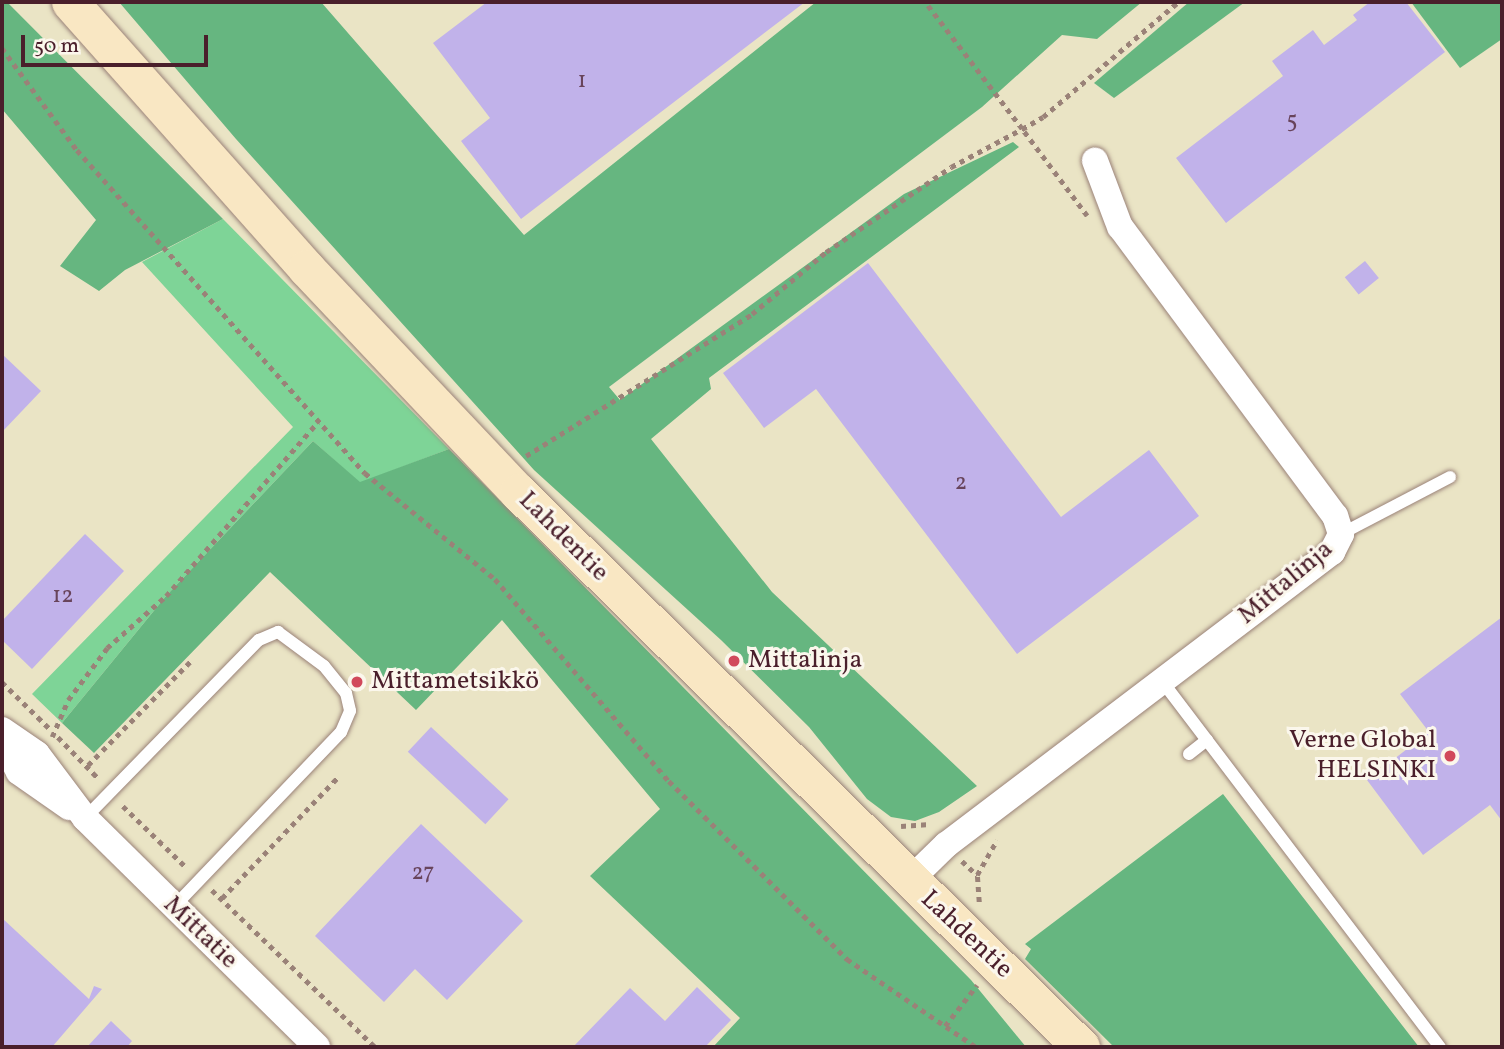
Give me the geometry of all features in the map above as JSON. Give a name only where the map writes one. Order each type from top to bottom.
[{"type":"main road","name":"Lahdentie","points":[[70,2],[306,268],[517,492],[909,881],[1081,1047]]},
{"type":"street","name":"Mittalinja","points":[[909,881],[946,845],[1332,552],[1341,534],[1335,516],[1120,227],[1095,162]]},
{"type":"street","points":[[2,730],[28,763]]},
{"type":"street","points":[[2,741],[28,763]]},
{"type":"street","name":"Mittatie","points":[[28,763],[317,1047]]},
{"type":"lane","points":[[1341,534],[1450,477]]},
{"type":"lane","points":[[85,818],[259,640],[278,632],[324,666],[346,693],[350,711],[341,732],[173,908]]},
{"type":"lane","points":[[1162,681],[1440,1047]]},
{"type":"lane","points":[[1189,754],[1207,740]]},
{"type":"path","points":[[925,2],[1088,218]]},
{"type":"path","points":[[556,436],[752,314],[826,252],[951,167],[1043,117],[1178,2]]},
{"type":"path","points":[[2,48],[77,150],[365,473],[495,579],[669,781],[847,960],[976,1047]]},
{"type":"path","points":[[55,734],[68,699],[107,648],[166,596],[318,422]]},
{"type":"path","points":[[2,682],[88,765],[190,662]]},
{"type":"path","points":[[338,777],[222,898],[374,1047]]},
{"type":"path","points":[[127,810],[177,859]]},
{"type":"path","points":[[927,826],[937,820]]},
{"type":"path","points":[[945,1026],[982,979]]},
{"type":"green space","points":[[2,2],[7,2],[223,219],[125,270],[99,291],[60,266],[96,220],[2,109]]},
{"type":"green space","points":[[119,2],[321,2],[524,235],[816,2],[1142,2],[1097,39],[1062,35],[982,107],[609,387],[620,400],[904,194],[1013,142],[1019,147],[709,378],[711,389],[651,439],[772,592],[977,786],[939,812],[915,821],[891,817],[867,799],[809,727],[721,640],[534,470],[236,139]]},
{"type":"green space","points":[[1189,2],[1245,2],[1114,98],[1094,83]]},
{"type":"green space","points":[[1411,2],[1502,2],[1502,39],[1460,68]]},
{"type":"green space","points":[[223,219],[449,449],[360,483],[313,441],[166,596],[62,723],[32,694],[293,427],[142,262]]},
{"type":"green space","points":[[313,441],[360,482],[449,449],[971,980],[1026,1047],[713,1047],[740,1018],[590,876],[660,809],[502,620],[416,710],[270,572],[94,753],[62,723],[166,596]]},
{"type":"green space","points":[[1223,794],[1419,1047],[1114,1047],[1025,959],[1031,949],[1025,944]]},
{"type":"building","points":[[487,2],[805,2],[521,219],[461,141],[490,118],[433,43]]},
{"type":"building","points":[[1370,2],[1406,2],[1445,52],[1226,223],[1176,158],[1283,76],[1272,61],[1313,30],[1324,45],[1357,20],[1353,15]]},
{"type":"building","points":[[1365,261],[1379,278],[1359,294],[1345,277]]},
{"type":"building","points":[[868,263],[1061,517],[1149,450],[1199,516],[1017,654],[816,389],[764,428],[723,373]]},
{"type":"building","points":[[2,354],[41,391],[2,432]]},
{"type":"building","points":[[85,534],[124,571],[32,669],[2,640],[2,621]]},
{"type":"building","name":"Verne Global HELSINKI","points":[[1502,617],[1502,821],[1490,805],[1423,855],[1367,780],[1429,732],[1400,694]]},
{"type":"building","points":[[431,727],[509,799],[485,824],[408,752]]},
{"type":"building","points":[[421,824],[523,921],[447,1000],[415,969],[384,1002],[315,936]]},
{"type":"building","points":[[2,918],[89,999],[94,986],[102,989],[52,1047],[2,1046]]},
{"type":"building","points":[[697,987],[731,1020],[705,1047],[573,1047],[630,988],[665,1021]]},
{"type":"building","points":[[111,1021],[132,1041],[127,1047],[87,1047]]},
{"type":"place","name":"Mittalinja","points":[[734,661]]},
{"type":"place","name":"Mittametsikkö","points":[[357,682]]},
{"type":"place","name":"Verne Global HELSINKI","points":[[1450,756]]}]
